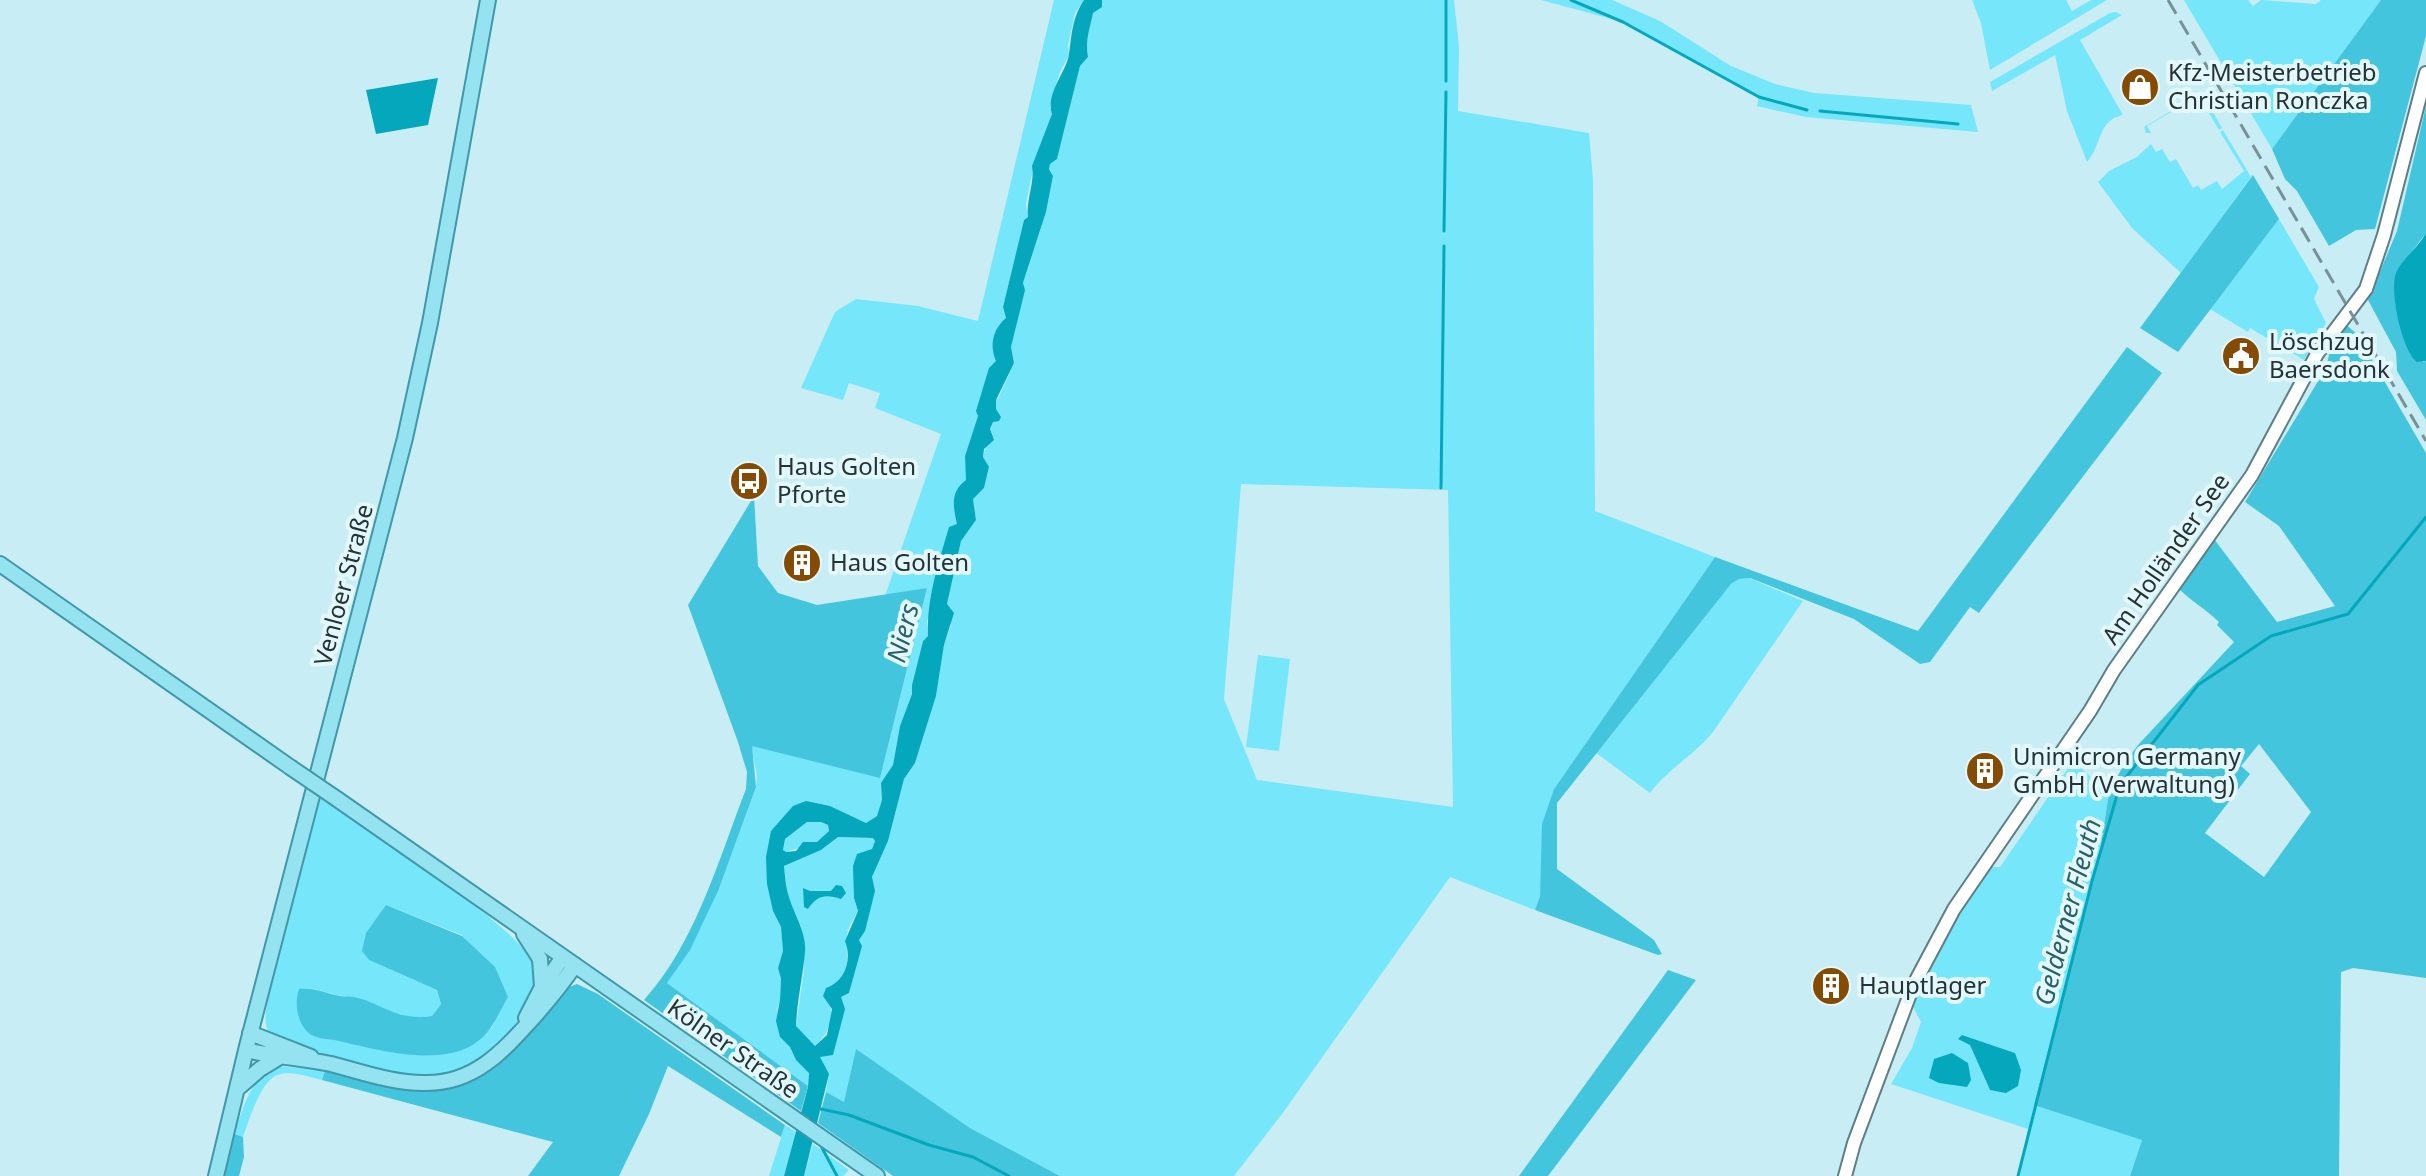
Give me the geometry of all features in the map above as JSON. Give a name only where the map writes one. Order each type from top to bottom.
[{"type":"main road","name":"Venloer Straße","points":[[216,1176],[250,1033],[405,438],[430,323],[488,0]]},
{"type":"main road","name":"Kölner Straße","points":[[0,564],[877,1176]]},
{"type":"main road","points":[[520,927],[540,959],[542,987]]},
{"type":"main road","points":[[250,1033],[326,1063],[395,1080],[445,1082],[461,1078],[491,1062],[561,985],[569,961]]},
{"type":"main road","points":[[514,1039],[542,987],[569,961]]},
{"type":"main road","points":[[246,1050],[278,1058],[326,1063]]},
{"type":"main road","points":[[236,1089],[278,1058]]},
{"type":"street","name":"Am Holländer See","points":[[1845,1176],[1854,1143],[1913,986],[1954,909],[2099,698],[2114,670],[2252,475],[2317,354],[2366,289],[2381,246],[2426,73]]},
{"type":"shaded area","points":[[1054,0],[1084,0],[1075,13],[1068,45],[1069,55],[1060,72],[1050,107],[1052,113],[1041,150],[1035,159],[1026,204],[1028,217],[1024,220],[1003,307],[1006,318],[996,361],[965,456],[968,475],[957,524],[927,621],[928,636],[923,641],[893,765],[881,784],[882,801],[877,816],[866,823],[830,806],[771,831],[773,911],[781,927],[783,951],[778,968],[781,979],[777,1009],[780,1037],[809,1072],[808,1086],[667,983],[707,913],[756,787],[751,745],[880,777],[927,588],[885,596],[941,434],[875,408],[880,393],[849,383],[843,400],[801,388],[835,312],[856,299],[918,306],[978,321]]},
{"type":"shaded area","points":[[1084,0],[1102,0],[1102,7],[1093,13],[1087,39],[1088,57],[1080,66],[1057,159],[1050,164],[1053,176],[1046,212],[1023,283],[1025,290],[1011,347],[1014,363],[996,400],[996,409],[1001,417],[993,422],[990,429],[994,440],[984,449],[983,457],[989,467],[984,488],[973,499],[976,520],[961,541],[947,604],[954,613],[944,645],[936,696],[915,763],[904,779],[888,841],[872,877],[875,891],[865,931],[859,940],[862,946],[849,993],[841,997],[845,1009],[833,1055],[820,1057],[829,1074],[804,1176],[784,1176],[809,1073],[780,1037],[776,1021],[781,979],[778,968],[783,951],[781,927],[773,911],[767,884],[766,857],[771,831],[793,806],[806,801],[830,806],[866,823],[877,816],[882,800],[881,783],[893,765],[923,641],[928,636],[929,608],[937,567],[949,527],[957,524],[954,500],[957,489],[966,480],[965,456],[978,416],[976,411],[989,368],[996,361],[994,338],[1006,318],[1003,307],[1024,220],[1028,217],[1032,166],[1052,114],[1051,99],[1067,61],[1073,26]],"holes":[[[807,822],[821,822],[828,825],[829,831],[817,842],[803,842],[796,851],[783,850],[785,839]],[[838,837],[873,838],[875,841],[872,849],[857,854],[853,866],[854,898],[858,911],[845,941],[848,955],[846,969],[833,985],[826,988],[823,996],[832,1009],[827,1035],[815,1046],[796,1026],[805,945],[788,893],[784,866],[821,850]]]},
{"type":"shaded area","points":[[1102,0],[1454,0],[1459,47],[1458,111],[1589,133],[1593,180],[1595,511],[1715,557],[1554,789],[1540,896],[1535,910],[1450,877],[1282,1114],[1234,1176],[1060,1176],[970,1128],[856,1050],[844,1103],[826,1092],[829,1074],[819,1060],[841,997],[849,993],[861,946],[859,940],[872,877],[888,841],[904,779],[915,763],[936,696],[944,645],[951,626],[947,604],[961,541],[976,520],[973,499],[984,488],[989,468],[983,457],[993,421],[995,399],[998,399],[1014,363],[1011,347],[1023,284],[1046,212],[1053,176],[1049,168],[1057,159],[1080,66],[1088,57],[1087,39],[1093,13],[1101,7]],"holes":[[[1241,484],[1448,490],[1453,807],[1257,780],[1224,699]]]},
{"type":"shaded area","points":[[1541,0],[1612,0],[1660,21],[1731,66],[1775,84],[1814,93],[1971,105],[1978,132],[1806,117],[1757,106],[1759,97],[1623,22]]},
{"type":"shaded area","points":[[1972,0],[2066,0],[2072,11],[2091,0],[2107,0],[1990,70],[1981,23]]},
{"type":"shaded area","points":[[2184,0],[2248,0],[2253,6],[2261,0],[2316,4],[2321,0],[2381,0],[2272,149]]},
{"type":"shaded area","points":[[2381,0],[2426,0],[2426,36],[2375,229],[2356,230],[2329,246],[2297,191],[2285,179],[2272,149]]},
{"type":"shaded area","points":[[2116,12],[2122,15],[2080,40],[2123,115],[2104,128],[2087,162],[2067,111],[2055,55],[1992,91],[1990,82]]},
{"type":"shaded area","points":[[438,78],[428,125],[376,134],[366,90]]},
{"type":"shaded area","points":[[2202,93],[2222,128],[2219,130],[2203,103],[2196,107],[2192,100],[2147,126],[2151,133],[2146,133],[2144,127]]},
{"type":"shaded area","points":[[2426,106],[2426,233],[2400,267],[2395,302],[2405,342],[2423,362],[2426,361],[2426,420],[2397,371],[2396,352],[2368,300],[2397,231]]},
{"type":"shaded area","points":[[2223,130],[2251,177],[2181,273],[2132,228],[2098,182],[2109,171],[2137,157],[2151,144],[2156,152],[2162,149],[2170,162],[2176,159],[2193,188],[2198,185],[2201,190],[2217,181],[2222,189],[2244,171],[2220,132]]},
{"type":"shaded area","points":[[2253,175],[2279,219],[2178,352],[2140,328]]},
{"type":"shaded area","points":[[2279,219],[2319,287],[2314,299],[2326,323],[2304,360],[2210,309]]},
{"type":"shaded area","points":[[2426,233],[2426,361],[2417,362],[2402,334],[2394,282],[2399,268]]},
{"type":"shaded area","points":[[2345,324],[2357,334],[2426,453],[2426,978],[2353,968],[2341,972],[2339,1176],[2130,1176],[2142,1140],[2034,1105],[2100,850],[2109,793],[2138,745],[2234,642],[2217,625],[2219,622],[2179,589],[2214,539],[2277,622],[2335,606],[2279,526],[2245,502],[2326,368],[2332,341]],"holes":[[[2259,744],[2311,812],[2264,877],[2205,833],[2250,774],[2241,766]]]},
{"type":"shaded area","points":[[2127,347],[2162,373],[1979,613],[1970,607],[1930,662],[1920,664],[1854,619],[1750,578],[1739,579],[1731,584],[1557,803],[1557,869],[1654,940],[1662,954],[1535,910],[1540,896],[1542,824],[1554,789],[1715,557],[1918,631]]},
{"type":"shaded area","points":[[754,496],[758,566],[778,593],[817,605],[927,588],[880,778],[752,746],[756,787],[718,891],[690,950],[667,983],[808,1086],[801,1111],[644,1000],[678,953],[692,927],[746,789],[747,772],[738,742],[688,605]]},
{"type":"shaded area","points":[[1749,578],[1803,601],[1713,732],[1650,793],[1595,752],[1731,584]]},
{"type":"shaded area","points":[[1258,655],[1290,659],[1279,751],[1246,747]]},
{"type":"shaded area","points":[[2073,761],[2109,793],[2100,850],[2142,1140],[2130,1176],[2018,1176],[2028,1129],[1891,1084],[1912,1048],[1921,1022],[1913,1007],[1937,952],[1989,867],[2000,867]],"holes":[[[1962,1035],[2015,1053],[1990,1090],[1970,1044]]]},
{"type":"shaded area","points":[[320,798],[477,907],[528,954],[536,971],[529,1000],[504,1039],[476,1062],[439,1075],[397,1073],[292,1045],[268,1030],[267,1004]],"holes":[[[386,905],[462,935],[508,997],[492,1027],[476,1043],[312,988],[356,998],[380,1009],[415,1018],[432,1016],[441,1004],[437,990],[369,960]]]},
{"type":"shaded area","points":[[807,822],[821,822],[828,825],[829,831],[817,842],[786,852],[783,850],[785,839]]},
{"type":"shaded area","points":[[838,837],[873,838],[875,841],[854,898],[858,911],[848,930],[846,971],[837,983],[827,988],[829,1026],[815,1046],[796,1027],[804,970],[801,929],[788,895],[784,866],[821,850]]},
{"type":"shaded area","points":[[836,885],[842,886],[846,893],[841,899],[822,897],[808,909],[804,907],[803,888],[831,891]]},
{"type":"shaded area","points":[[386,905],[462,936],[495,967],[508,997],[491,1027],[477,1042],[463,1050],[446,1054],[410,1055],[316,1037],[302,1025],[297,1007],[299,989],[354,997],[409,1016],[432,1016],[441,1004],[437,990],[369,960],[362,951],[366,933]]},
{"type":"shaded area","points":[[1668,970],[1696,980],[1548,1176],[1519,1176]]},
{"type":"shaded area","points":[[577,984],[598,994],[785,1125],[781,1137],[668,1066],[619,1176],[528,1176],[553,1142],[322,1080],[325,1071],[394,1086],[440,1088],[462,1084],[483,1075],[503,1061],[555,998],[564,989]]},
{"type":"shaded area","points":[[1962,1035],[2015,1053],[2021,1070],[2018,1086],[2006,1093],[1990,1090],[1970,1045],[1958,1039]]},
{"type":"shaded area","points":[[856,1049],[970,1128],[1060,1176],[893,1176],[818,1123],[826,1092],[844,1102]]},
{"type":"shaded area","points":[[1952,1053],[1968,1063],[1971,1080],[1967,1087],[1939,1083],[1929,1078],[1934,1059]]},
{"type":"shaded area","points":[[279,1066],[325,1071],[322,1080],[288,1073],[271,1079],[256,1103],[243,1137],[234,1133],[255,1085],[261,1077]]},
{"type":"shaded area","points":[[785,1125],[796,1132],[784,1176],[769,1176]]},
{"type":"shaded area","points":[[227,1131],[243,1137],[244,1157],[239,1176],[217,1176]]},
{"type":"shaded area","points":[[813,1144],[849,1170],[843,1176],[804,1176]]},
{"type":"waterway","points":[[1446,0],[1446,81]]},
{"type":"waterway","points":[[1571,0],[1623,22],[1759,97],[1807,110]]},
{"type":"waterway","points":[[1444,231],[1446,92]]},
{"type":"waterway","points":[[1820,111],[1958,124]]},
{"type":"waterway","points":[[1441,488],[1444,246]]},
{"type":"waterway","name":"Gelderner Fleuth","points":[[2018,1176],[2092,881],[2120,785],[2198,685],[2271,636],[2348,614],[2426,517]]},
{"type":"waterway","points":[[821,1109],[849,1115],[929,1145],[973,1157],[1009,1176]]},
{"type":"waterway","points":[[820,1144],[837,1176]]},
{"type":"railway","points":[[2168,0],[2426,441]]},
{"type":"place","name":"Kfz-Meisterbetrieb Christian Ronczka","points":[[2140,87]]},
{"type":"place","name":"Löschzug Baersdonk","points":[[2241,356]]},
{"type":"place","name":"Haus Golten Pforte","points":[[749,481]]},
{"type":"place","name":"Haus Golten","points":[[802,563]]},
{"type":"place","name":"Unimicron Germany GmbH (Verwaltung)","points":[[1985,771]]},
{"type":"place","name":"Hauptlager","points":[[1831,986]]},
{"type":"water label","name":"Niers","points":[[903,633]]}]
